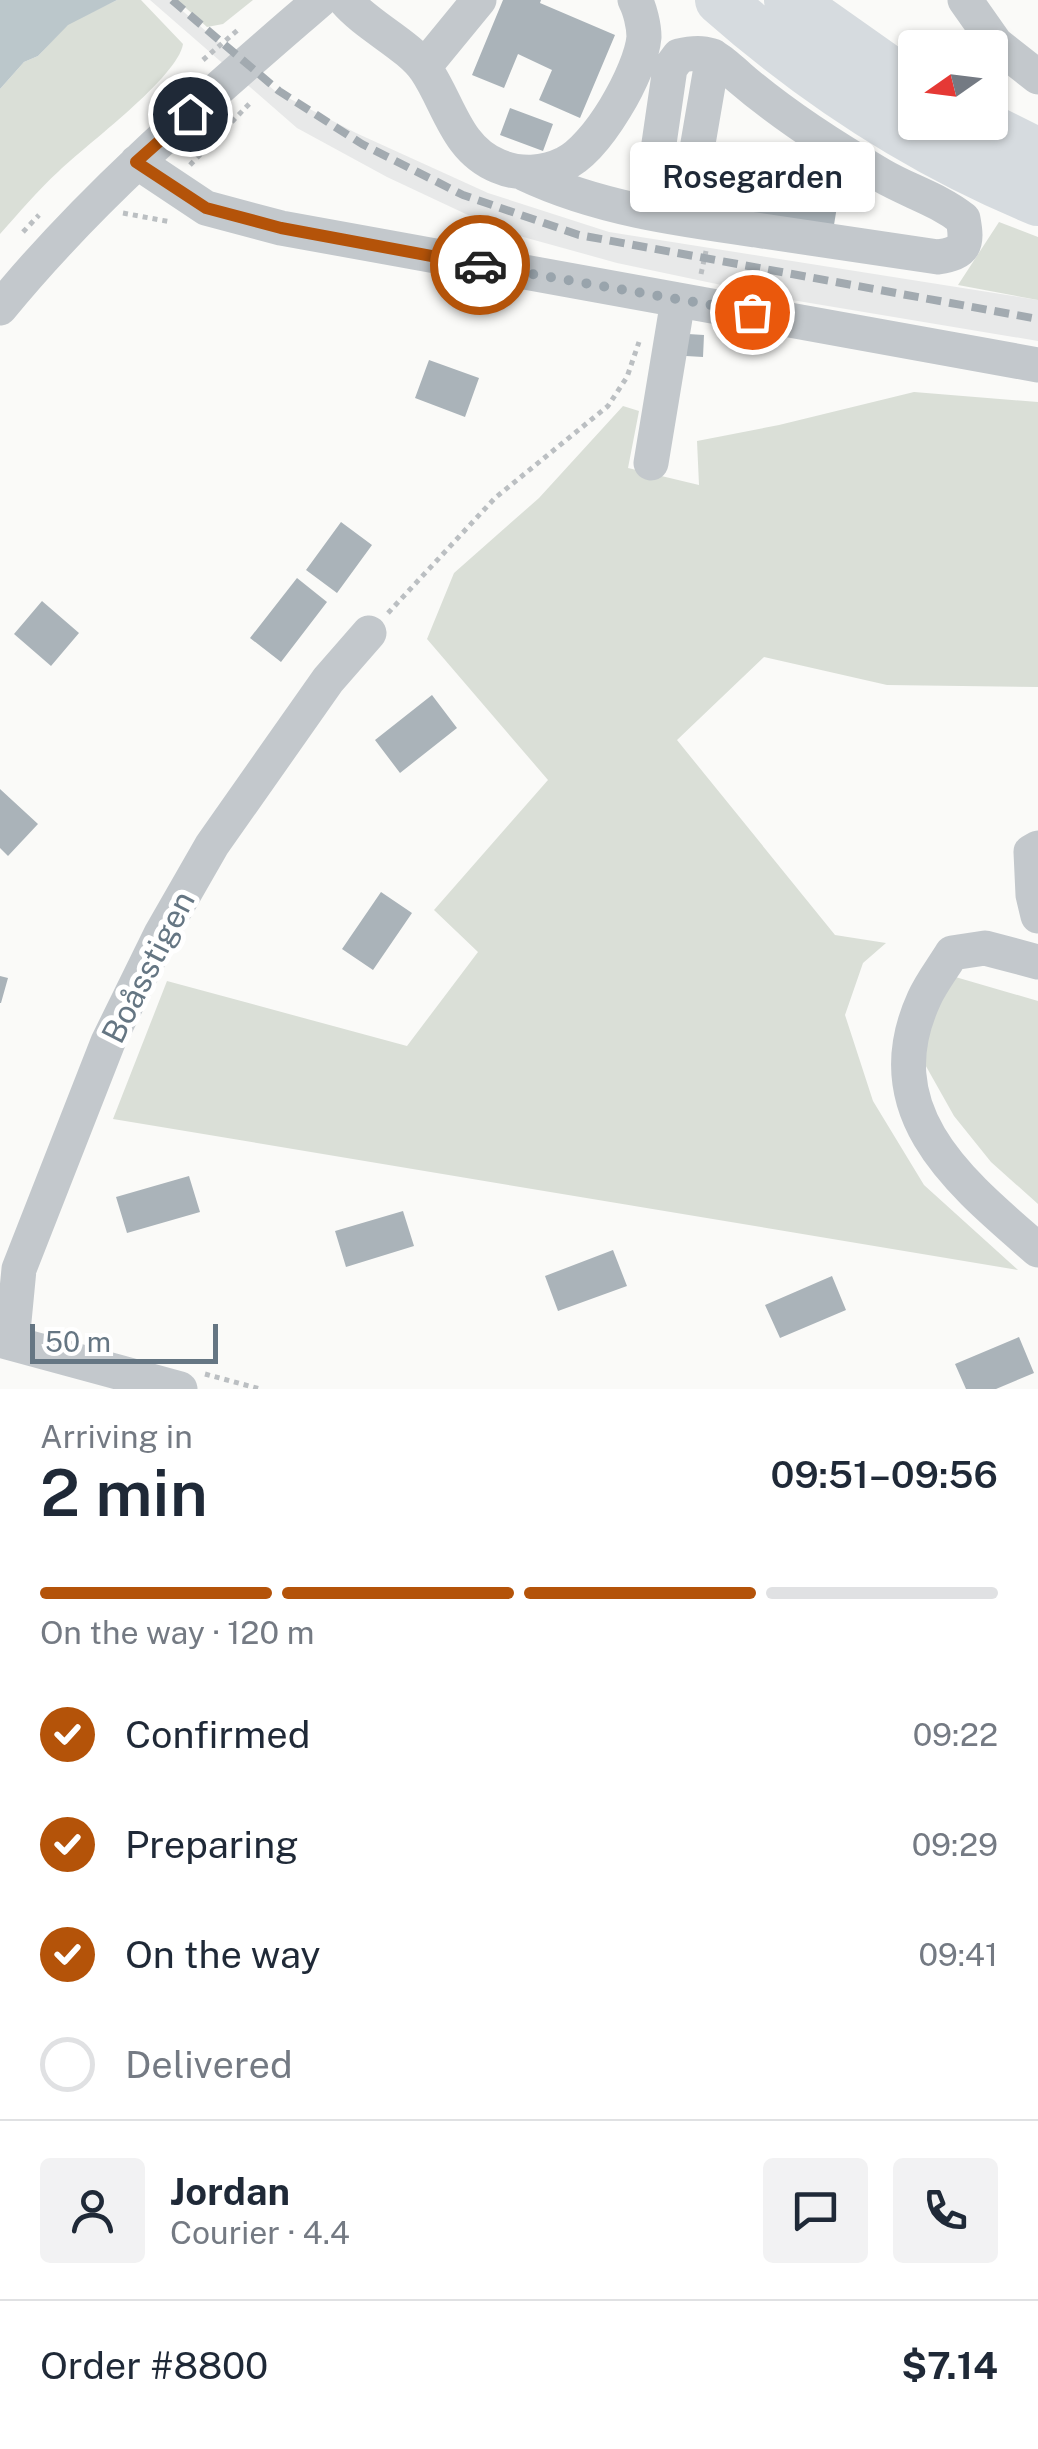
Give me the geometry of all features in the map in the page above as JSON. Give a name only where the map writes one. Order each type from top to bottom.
[{"type":"highway","points":[[720,0],[789,57],[894,129],[1038,201]]},
{"type":"highway","points":[[789,0],[898,76]]},
{"type":"highway","points":[[1008,138],[1038,153]]},
{"type":"street","points":[[0,308],[45,255],[136,162],[320,0]]},
{"type":"street","points":[[346,0],[424,67],[463,140],[495,166],[562,191],[649,212],[938,257],[956,254],[966,236],[963,219],[947,207],[885,177],[826,141],[768,102],[713,56],[692,52],[679,56],[670,68],[649,212]]},
{"type":"street","points":[[424,67],[479,0]]},
{"type":"street","points":[[525,174],[565,164],[588,146],[608,121],[629,81],[644,37],[635,0]]},
{"type":"street","points":[[965,0],[996,44],[1038,78]]},
{"type":"street","points":[[699,221],[713,56]]},
{"type":"street","points":[[136,162],[206,208],[281,228],[1038,366]]},
{"type":"street","points":[[652,463],[666,298]]},
{"type":"street","name":"Boåsstigen","points":[[6,1341],[10,1265],[108,1042],[161,934],[212,844],[328,680],[369,633]]},
{"type":"street","points":[[1038,848],[1031,852],[1038,916]]},
{"type":"street","points":[[1038,962],[985,948],[952,953],[924,998],[912,1033],[908,1068],[914,1103],[942,1160],[967,1188],[1038,1250]]},
{"type":"street","points":[[6,1341],[180,1389]]},
{"type":"path","points":[[140,218],[254,99]]},
{"type":"path","points":[[369,633],[495,498],[608,406],[627,377],[666,298],[701,274],[699,221]]},
{"type":"shaded area","points":[[0,0],[117,0],[68,25],[38,56],[24,62],[0,89]]},
{"type":"shaded area","points":[[117,0],[141,0],[183,44],[177,58],[149,92],[51,178],[0,234],[0,89],[68,24]]},
{"type":"shaded area","points":[[150,0],[170,0],[275,91],[488,193],[609,232],[1038,300],[1038,341],[792,300],[617,263],[502,231],[387,177],[297,128]]},
{"type":"shaded area","points":[[177,0],[253,0],[223,24],[207,27]]},
{"type":"shaded area","points":[[999,222],[1038,237],[1038,300],[958,285]]},
{"type":"shaded area","points":[[914,392],[1038,402],[1038,687],[887,685],[764,657],[677,740],[835,935],[886,943],[863,963],[845,1015],[873,1101],[924,1185],[1018,1270],[113,1119],[167,981],[407,1046],[478,952],[434,910],[548,780],[427,639],[454,573],[539,498],[623,406],[639,411],[628,468],[699,485],[697,441]]},
{"type":"shaded area","points":[[952,976],[1038,1001],[1038,1204],[991,1162],[954,1116],[918,1052]]},
{"type":"building","points":[[503,0],[541,0],[540,3],[615,35],[580,118],[539,100],[552,70],[518,54],[504,88],[472,75]]},
{"type":"building","points":[[510,108],[553,124],[543,151],[500,135]]},
{"type":"building","points":[[739,156],[842,176],[833,231],[729,217]]},
{"type":"building","points":[[688,334],[704,335],[703,357],[686,356]]},
{"type":"building","points":[[429,360],[479,378],[465,417],[415,398]]},
{"type":"building","points":[[341,522],[372,545],[337,593],[306,570]]},
{"type":"building","points":[[297,578],[327,602],[281,662],[250,638]]},
{"type":"building","points":[[42,601],[79,633],[51,666],[14,634]]},
{"type":"building","points":[[432,695],[457,728],[400,773],[375,740]]},
{"type":"building","points":[[0,789],[38,824],[8,856],[0,848]]},
{"type":"building","points":[[381,892],[412,913],[373,970],[342,949]]},
{"type":"building","points":[[0,976],[8,978],[1,1003],[0,1003]]},
{"type":"building","points":[[189,1176],[200,1212],[127,1233],[116,1197]]},
{"type":"building","points":[[403,1211],[414,1246],[346,1267],[335,1231]]},
{"type":"building","points":[[613,1250],[627,1286],[558,1311],[545,1276]]},
{"type":"building","points":[[832,1276],[846,1310],[780,1338],[765,1305]]},
{"type":"building","points":[[1019,1337],[1034,1373],[996,1389],[966,1389],[955,1364]]},
{"type":"railway","points":[[172,0],[279,91],[362,144],[463,195],[579,235],[1038,319]]},
{"type":"way so far","points":[[480,265],[752,312]]},
{"type":"place","name":"Rosegarden","points":[[752,312]]},
{"type":"route","points":[[190,114],[136,162],[206,208],[281,228],[480,265]]}]
